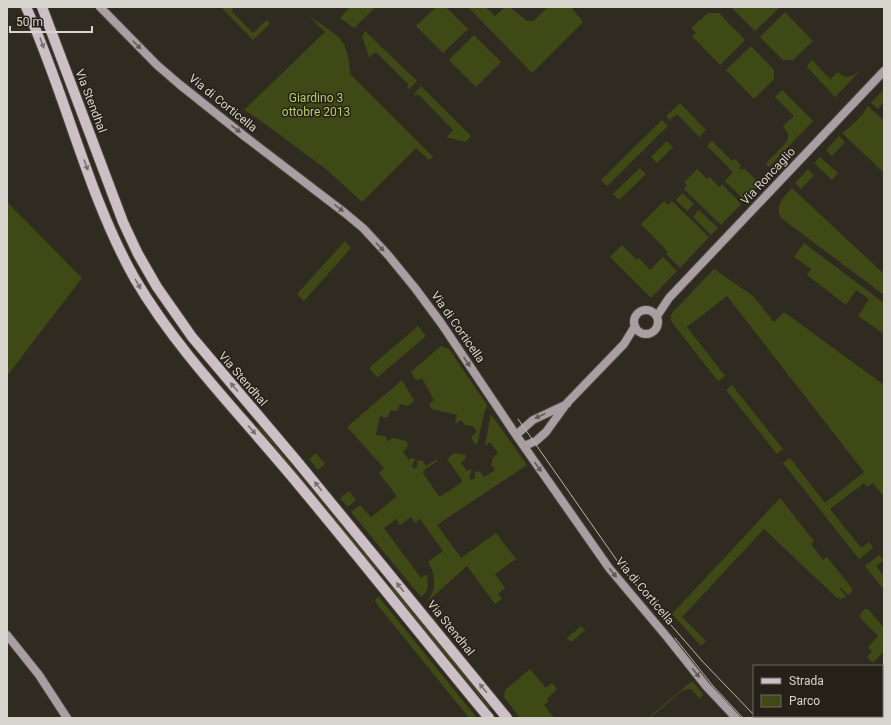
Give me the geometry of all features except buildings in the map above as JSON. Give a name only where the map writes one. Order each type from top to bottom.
[{"type":"main road","points":[[26,7],[38,34],[108,223],[126,262],[146,297],[190,358],[293,478],[489,718]]},
{"type":"main road","name":"Via Stendhal","points":[[42,7],[124,222],[138,254],[170,308],[201,350],[296,460],[507,718]]},
{"type":"street","name":"Via di Corticella","points":[[100,7],[157,65],[179,84],[339,208],[363,228],[390,257],[444,327],[524,446],[618,578],[703,683],[736,718]]},
{"type":"street","name":"Via Roncaglio","points":[[654,313],[884,71]]},
{"type":"street","points":[[624,344],[634,326],[634,319],[637,314],[643,310],[654,313],[658,323],[654,332],[647,334],[640,333],[634,326]]},
{"type":"street","points":[[524,446],[536,441],[546,432],[567,403],[624,344],[640,333]]},
{"type":"street","points":[[516,434],[533,420],[567,403]]},
{"type":"street","points":[[7,634],[38,675],[67,718]]},
{"type":"green space","points":[[221,7],[233,7],[232,12],[253,33],[267,20],[270,24],[253,40]]},
{"type":"green space","points":[[350,7],[376,7],[354,28],[340,18]]},
{"type":"green space","points":[[436,7],[446,7],[468,29],[443,53],[416,26]]},
{"type":"green space","points":[[468,7],[486,7],[495,16],[505,7],[510,7],[527,21],[533,21],[548,7],[571,7],[583,22],[532,73]]},
{"type":"green space","points":[[731,7],[780,7],[755,31]]},
{"type":"green space","points":[[785,12],[813,41],[793,60],[783,60],[760,37]]},
{"type":"green space","points":[[708,13],[719,13],[745,40],[720,65],[692,36],[696,33],[691,28]]},
{"type":"green space","name":"Giardino 3 ottobre 2013","points":[[310,17],[327,28],[341,40],[347,52],[350,74],[433,157],[429,160],[416,148],[362,202],[327,170],[244,110],[325,32]]},
{"type":"green space","points":[[365,31],[417,81],[409,89],[407,87],[409,85],[376,52],[369,57],[362,36]]},
{"type":"green space","points":[[474,35],[501,62],[476,87],[449,60]]},
{"type":"green space","points":[[751,46],[774,70],[774,79],[754,99],[726,70]]},
{"type":"green space","points":[[812,60],[830,79],[838,72],[843,76],[848,77],[857,73],[835,97],[807,66]]},
{"type":"green space","points":[[421,86],[471,136],[466,142],[447,137],[453,130],[418,94],[416,96],[414,94]]},
{"type":"green space","points":[[884,89],[884,102],[878,109],[871,103]]},
{"type":"green space","points":[[782,90],[813,121],[769,167],[766,163],[788,139],[788,133],[783,126],[794,116],[775,97]]},
{"type":"green space","points":[[680,103],[706,130],[699,137],[677,114],[670,120],[666,116]]},
{"type":"green space","points":[[868,106],[884,121],[884,173],[842,133],[862,115]]},
{"type":"green space","points":[[662,120],[668,126],[607,186],[601,180]]},
{"type":"green space","points":[[839,136],[845,142],[832,156],[826,150]]},
{"type":"green space","points":[[667,141],[673,147],[657,163],[651,157]]},
{"type":"green space","points":[[712,141],[732,161],[735,159],[741,165],[739,168],[742,170],[744,168],[760,184],[744,200],[725,181],[733,172],[707,146]]},
{"type":"green space","points":[[820,157],[838,173],[832,180],[814,163]]},
{"type":"green space","points":[[640,168],[646,174],[619,200],[613,194]]},
{"type":"green space","points":[[697,169],[707,179],[710,177],[719,187],[722,184],[741,204],[721,225],[684,189],[687,185],[684,182]]},
{"type":"green space","points":[[808,169],[814,175],[801,189],[795,183]]},
{"type":"green space","points":[[792,188],[884,274],[884,295],[781,218],[779,213],[779,205]]},
{"type":"green space","points":[[682,193],[694,204],[687,211],[676,200]]},
{"type":"green space","points":[[664,201],[668,205],[672,201],[709,237],[680,268],[666,254],[668,252],[641,224]]},
{"type":"green space","points":[[7,202],[82,278],[7,376]]},
{"type":"green space","points":[[699,210],[718,228],[711,235],[693,217]]},
{"type":"green space","points":[[345,241],[351,248],[304,301],[297,294]]},
{"type":"green space","points":[[804,243],[884,303],[884,334],[858,316],[869,299],[856,290],[846,305],[807,275],[811,269],[794,257]]},
{"type":"green space","points":[[622,245],[636,259],[639,258],[650,270],[663,257],[677,271],[651,298],[610,257]]},
{"type":"green space","points":[[714,269],[753,296],[774,322],[784,312],[884,385],[884,497],[873,483],[867,487],[864,483],[830,509],[861,548],[869,542],[873,548],[859,559],[783,463],[790,458],[825,503],[864,472],[727,296],[687,327],[725,376],[718,381],[671,321],[672,313]]},
{"type":"green space","points":[[418,326],[426,336],[378,377],[376,376],[369,368]]},
{"type":"green space","points":[[441,346],[449,349],[487,405],[477,444],[475,444],[472,439],[472,436],[477,432],[473,426],[465,425],[461,420],[455,424],[457,415],[432,409],[429,404],[434,400],[422,378],[418,380],[415,379],[411,372]]},
{"type":"green space","points":[[402,380],[414,400],[408,406],[400,404],[396,411],[390,410],[389,415],[386,418],[380,416],[376,435],[385,436],[388,441],[393,438],[406,441],[408,444],[407,448],[403,452],[409,460],[412,458],[415,459],[412,466],[414,469],[417,467],[418,460],[423,461],[426,466],[437,459],[437,461],[424,470],[423,473],[439,496],[461,483],[462,480],[447,459],[454,453],[466,455],[465,459],[461,463],[467,471],[470,469],[472,470],[469,477],[471,480],[475,478],[475,471],[480,472],[484,477],[495,470],[491,465],[493,457],[498,453],[490,442],[485,446],[491,414],[527,465],[437,525],[461,558],[496,533],[516,559],[495,574],[505,588],[498,594],[502,599],[495,604],[467,566],[427,602],[433,592],[434,587],[433,572],[428,562],[443,551],[420,519],[415,523],[411,517],[400,525],[396,519],[384,528],[421,578],[427,574],[427,589],[421,597],[351,512],[360,505],[371,517],[396,497],[379,473],[384,468],[347,427]]},
{"type":"green space","points":[[732,385],[783,449],[777,454],[726,390]]},
{"type":"green space","points":[[259,426],[378,570],[377,571],[258,427]]},
{"type":"green space","points":[[316,453],[325,464],[318,470],[309,459]]},
{"type":"green space","points":[[349,491],[356,500],[348,507],[340,498]]},
{"type":"green space","points":[[780,498],[814,541],[811,544],[823,560],[827,557],[851,587],[852,591],[848,595],[841,588],[840,589],[847,597],[841,599],[837,598],[764,529],[682,617],[706,641],[701,646],[672,614]]},
{"type":"green space","points":[[879,555],[884,560],[876,566],[884,576],[884,590],[865,566]]},
{"type":"green space","points":[[391,585],[491,708],[490,709],[390,587]]},
{"type":"green space","points":[[378,596],[477,718],[469,718],[376,603],[375,601]]},
{"type":"green space","points":[[865,609],[868,609],[884,628],[884,651],[873,663],[867,657],[872,651],[868,647],[878,636],[860,617],[861,613]]},
{"type":"green space","points":[[581,626],[585,630],[571,642],[567,638]]},
{"type":"green space","points":[[530,669],[546,688],[552,683],[557,689],[547,699],[549,701],[544,705],[553,717],[551,718],[520,718],[504,697],[505,690]]},
{"type":"green space","points":[[692,681],[703,694],[700,699],[691,689],[683,690],[650,718],[648,718]]},
{"type":"tram line","points":[[518,419],[625,572],[703,662],[753,714]]},
{"type":"tram line","points":[[675,638],[713,686],[743,718]]}]
